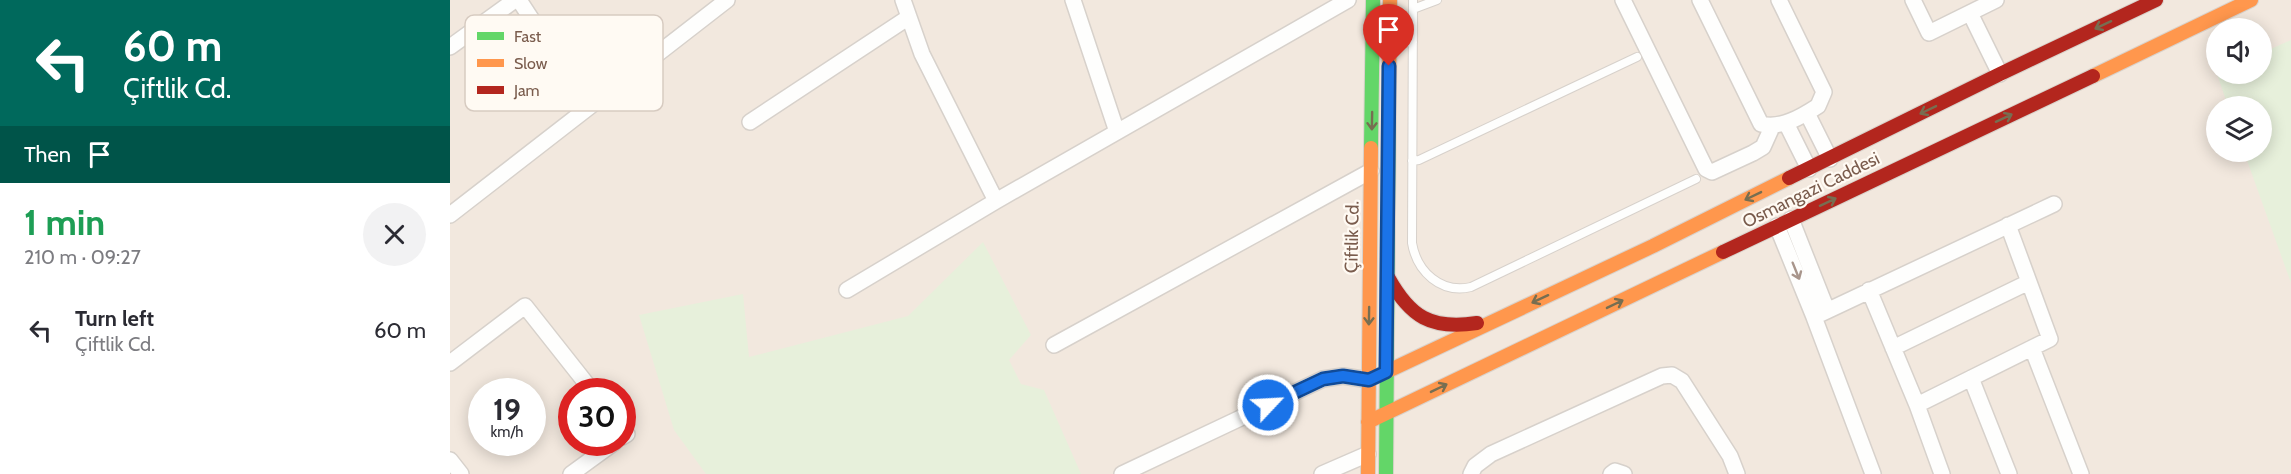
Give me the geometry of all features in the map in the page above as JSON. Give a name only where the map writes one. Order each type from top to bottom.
[{"type":"street","points":[[496,15],[517,0],[527,15]]},
{"type":"street","points":[[663,50],[727,0]]},
{"type":"street","points":[[903,0],[922,54],[996,201]]},
{"type":"street","points":[[1073,0],[1117,132]]},
{"type":"street","points":[[848,290],[996,201],[1348,0]]},
{"type":"street","name":"Çiftlik Cd.","points":[[1368,474],[1373,0]]},
{"type":"street","name":"Çiftlik Cd.","points":[[1387,474],[1390,0]]},
{"type":"street","points":[[1623,0],[1706,169],[1712,171],[1763,147],[1779,125]]},
{"type":"street","points":[[1700,0],[1761,124],[1779,125],[1818,106],[1824,92],[1779,0]]},
{"type":"street","points":[[1913,0],[1929,33],[1996,0]]},
{"type":"street","name":"Osmangazi Caddesi","points":[[1369,380],[1653,246],[2000,74],[2156,0]]},
{"type":"street","name":"Osmangazi Caddesi","points":[[1368,422],[2251,0]]},
{"type":"street","points":[[1970,13],[2000,74]]},
{"type":"street","points":[[750,122],[909,17]]},
{"type":"street","points":[[450,47],[465,36]]},
{"type":"street","points":[[450,215],[584,111]]},
{"type":"street","points":[[1807,113],[1830,159]]},
{"type":"street","points":[[1779,125],[1809,168]]},
{"type":"street","points":[[1054,345],[1371,171]]},
{"type":"street","points":[[1821,313],[2054,204]]},
{"type":"street","points":[[1784,223],[1821,313],[1873,474]]},
{"type":"street","points":[[1917,405],[2050,339],[2008,225]]},
{"type":"street","points":[[1387,274],[1401,300],[1412,312],[1426,321],[1447,326],[1499,319]]},
{"type":"street","points":[[1893,348],[2029,282]]},
{"type":"street","points":[[1869,290],[1917,405],[1942,474]]},
{"type":"street","points":[[450,363],[525,306],[582,378]]},
{"type":"street","points":[[2032,348],[2081,474]]},
{"type":"street","points":[[1471,474],[1475,466],[1491,454],[1662,376],[1672,375],[1682,381],[1730,456],[1737,474]]},
{"type":"street","points":[[1122,474],[1323,379],[1343,376],[1369,380]]},
{"type":"street","points":[[1971,378],[2009,474]]},
{"type":"street","points":[[1322,474],[1368,454]]},
{"type":"street","points":[[571,474],[596,456]]},
{"type":"street","points":[[450,460],[461,474]]},
{"type":"street","points":[[1611,474],[1615,471],[1624,474]]},
{"type":"lane","points":[[1437,0],[1421,8],[1413,4],[1413,251],[1424,273],[1430,278],[1452,289],[1471,287],[1696,179]]},
{"type":"lane","points":[[1389,43],[1413,42]]},
{"type":"lane","points":[[1412,161],[1419,160],[1637,57]]},
{"type":"shaded area","points":[[450,0],[2291,0],[2291,474],[450,474]]},
{"type":"green space","points":[[2291,40],[2291,283],[2248,162],[2272,162],[2272,96],[2225,96],[2220,84],[2272,84],[2272,49]]},
{"type":"green space","points":[[983,242],[1031,335],[1009,360],[1021,384],[1044,390],[1081,474],[706,474],[674,430],[639,315],[743,294],[749,357],[908,316]]},
{"type":"traffic: fast","points":[[1371,148],[1373,0]]},
{"type":"traffic: fast","points":[[1386,474],[1389,85]]},
{"type":"traffic: slow","points":[[1389,85],[1390,0]]},
{"type":"traffic: slow","points":[[2093,76],[2251,0]]},
{"type":"traffic: slow","points":[[1368,474],[1371,148]]},
{"type":"traffic: slow","points":[[1369,380],[1653,246],[1789,178]]},
{"type":"traffic: slow","points":[[1368,422],[1723,252]]},
{"type":"traffic: jam","points":[[1789,178],[2156,0]]},
{"type":"traffic: jam","points":[[1723,252],[2093,76]]},
{"type":"traffic: jam","points":[[1388,277],[1405,302],[1424,318],[1447,324],[1477,323]]},
{"type":"route","points":[[1268,405],[1323,379],[1343,376],[1369,380],[1386,372],[1389,66]]}]
